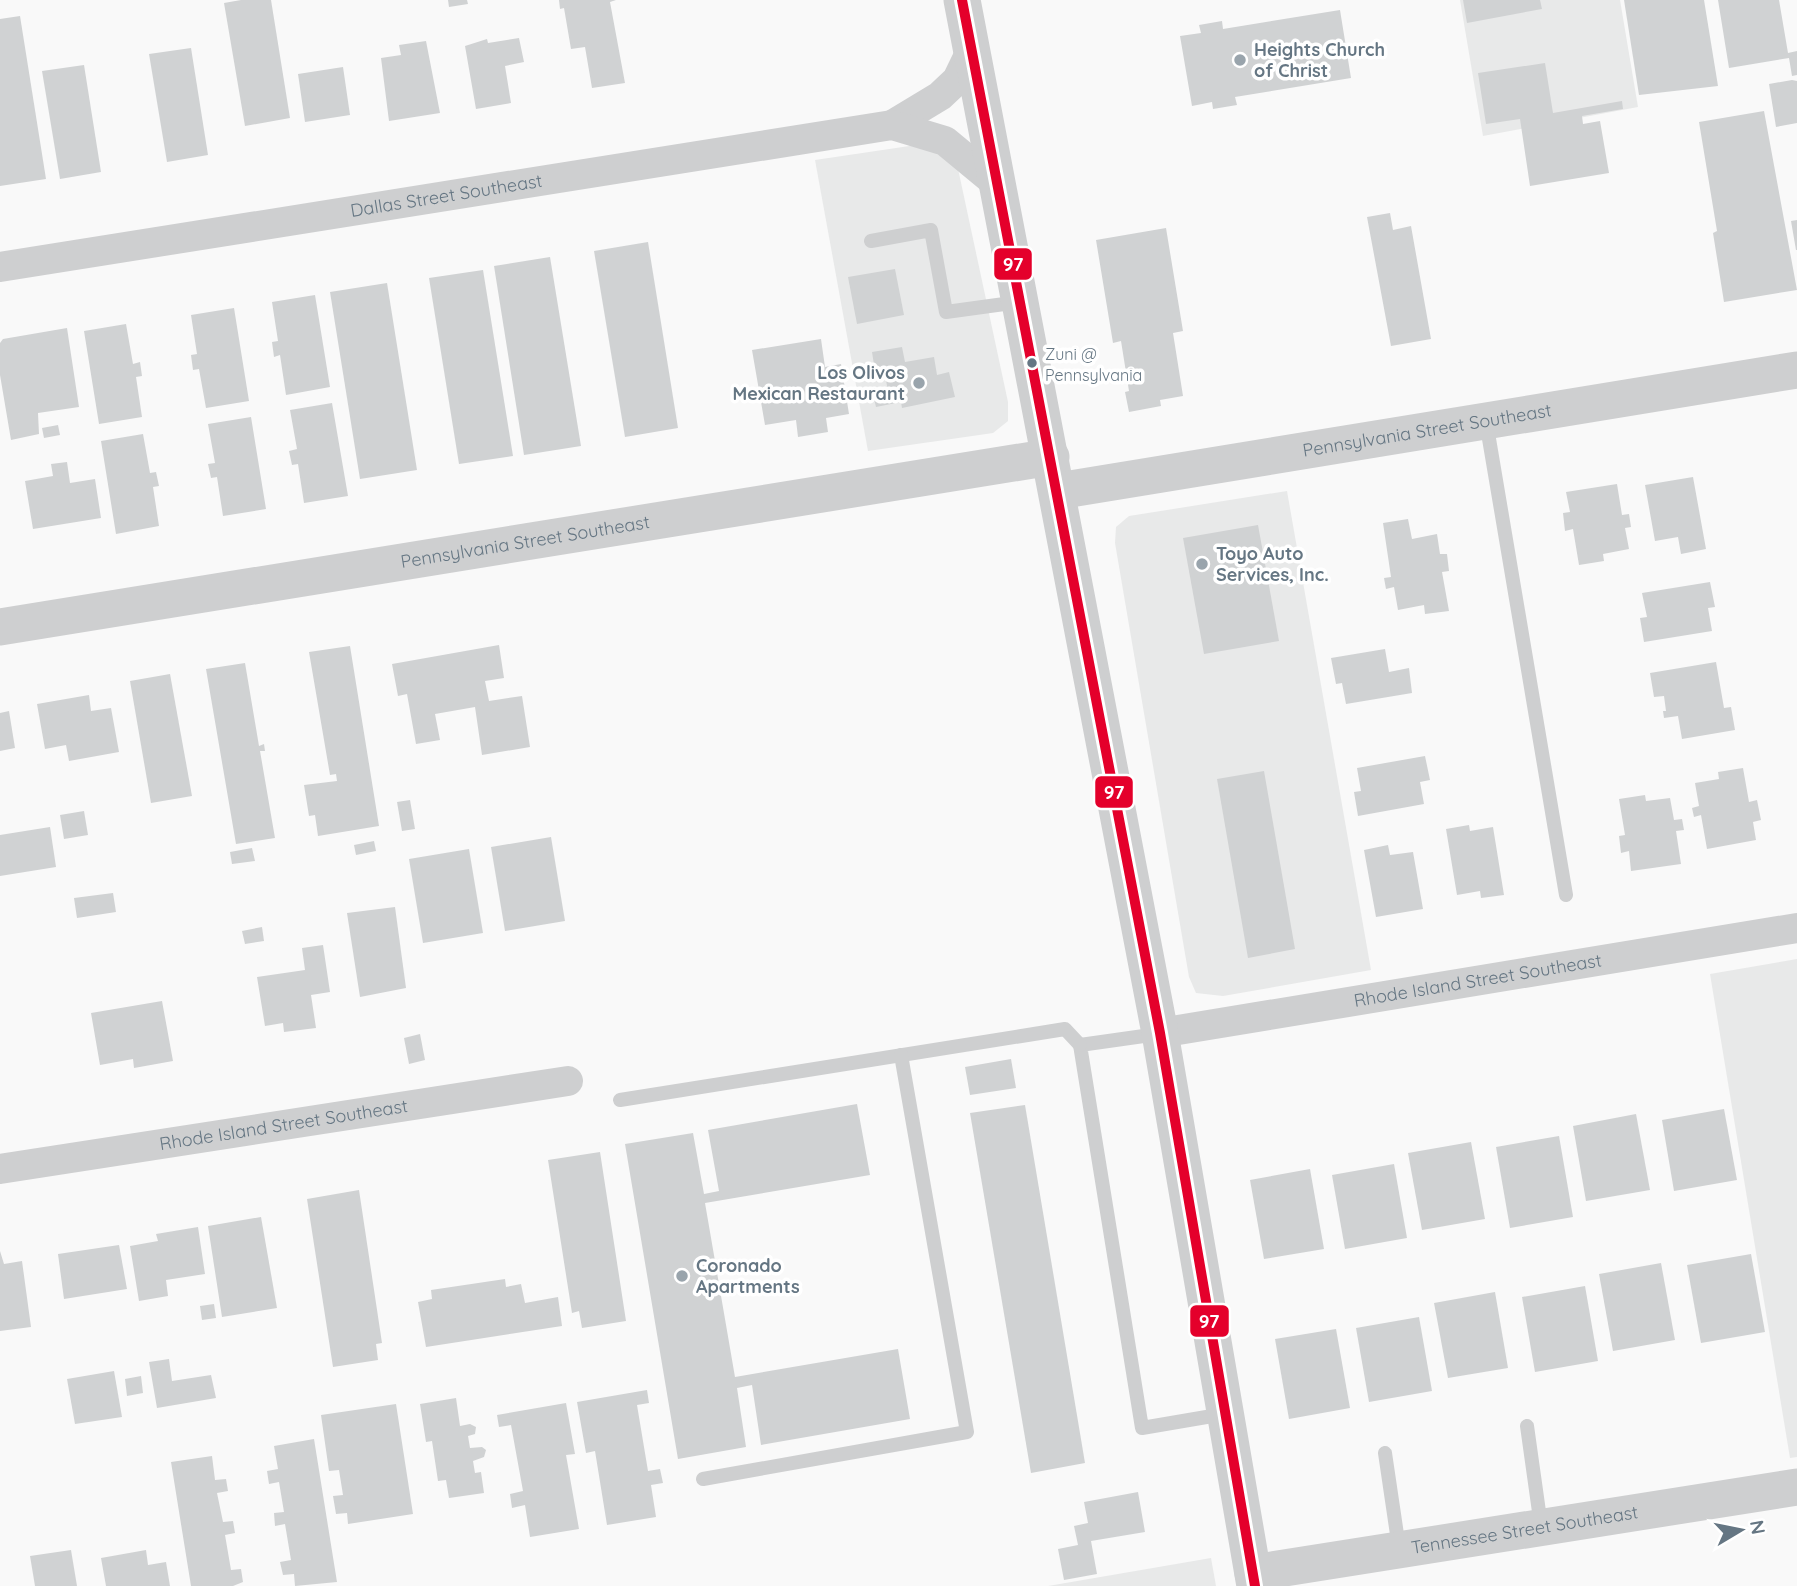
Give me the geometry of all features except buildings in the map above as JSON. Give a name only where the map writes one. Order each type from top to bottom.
[{"type":"street","points":[[962,0],[1160,1033],[1254,1579]]},
{"type":"street","name":"Dallas Street Southeast","points":[[0,267],[892,125],[940,96],[957,80],[971,51]]},
{"type":"street","name":"Dallas Street Southeast","points":[[892,125],[945,141],[997,184]]},
{"type":"street","name":"Pennsylvania Street Southeast","points":[[0,627],[1054,474],[1486,421],[1797,370]]},
{"type":"street","name":"Rhode Island Street Southeast","points":[[1160,1033],[1797,928]]},
{"type":"street","name":"Rhode Island Street Southeast","points":[[0,1169],[568,1081]]},
{"type":"street","name":"Tennessee Street Southeast","points":[[1254,1579],[1399,1550],[1797,1487]]},
{"type":"lane","points":[[870,241],[931,230],[946,312],[1021,302]]},
{"type":"lane","points":[[1486,421],[1566,895]]},
{"type":"lane","points":[[620,1100],[1065,1029],[1080,1045],[1142,1428],[1225,1413]]},
{"type":"lane","points":[[1080,1045],[1160,1033]]},
{"type":"lane","points":[[703,1479],[967,1433],[901,1055]]},
{"type":"lane","points":[[1527,1426],[1541,1527]]},
{"type":"lane","points":[[1385,1453],[1399,1550]]},
{"type":"shaded area","points":[[1460,0],[1620,0],[1638,107],[1483,136]]},
{"type":"shaded area","points":[[923,144],[957,164],[1008,402],[1008,421],[993,433],[868,451],[815,160]]},
{"type":"shaded area","points":[[1287,491],[1371,970],[1223,996],[1196,993],[1189,977],[1115,543],[1116,527],[1129,516]]},
{"type":"shaded area","points":[[1797,959],[1797,1457],[1790,1458],[1710,974]]},
{"type":"shaded area","points":[[1211,1558],[1216,1586],[1048,1586]]},
{"type":"transit line","name":"97","points":[[962,0],[1160,1033],[1255,1586]]},
{"type":"place","name":"Heights Church of Christ","points":[[1240,60]]},
{"type":"place","name":"Zuni @ Pennsylvania","points":[[1032,363]]},
{"type":"place","name":"Los Olivos Mexican Restaurant","points":[[919,383]]},
{"type":"place","name":"Toyo Auto Services, Inc.","points":[[1202,564]]},
{"type":"place","name":"Coronado Apartments","points":[[682,1276]]}]
